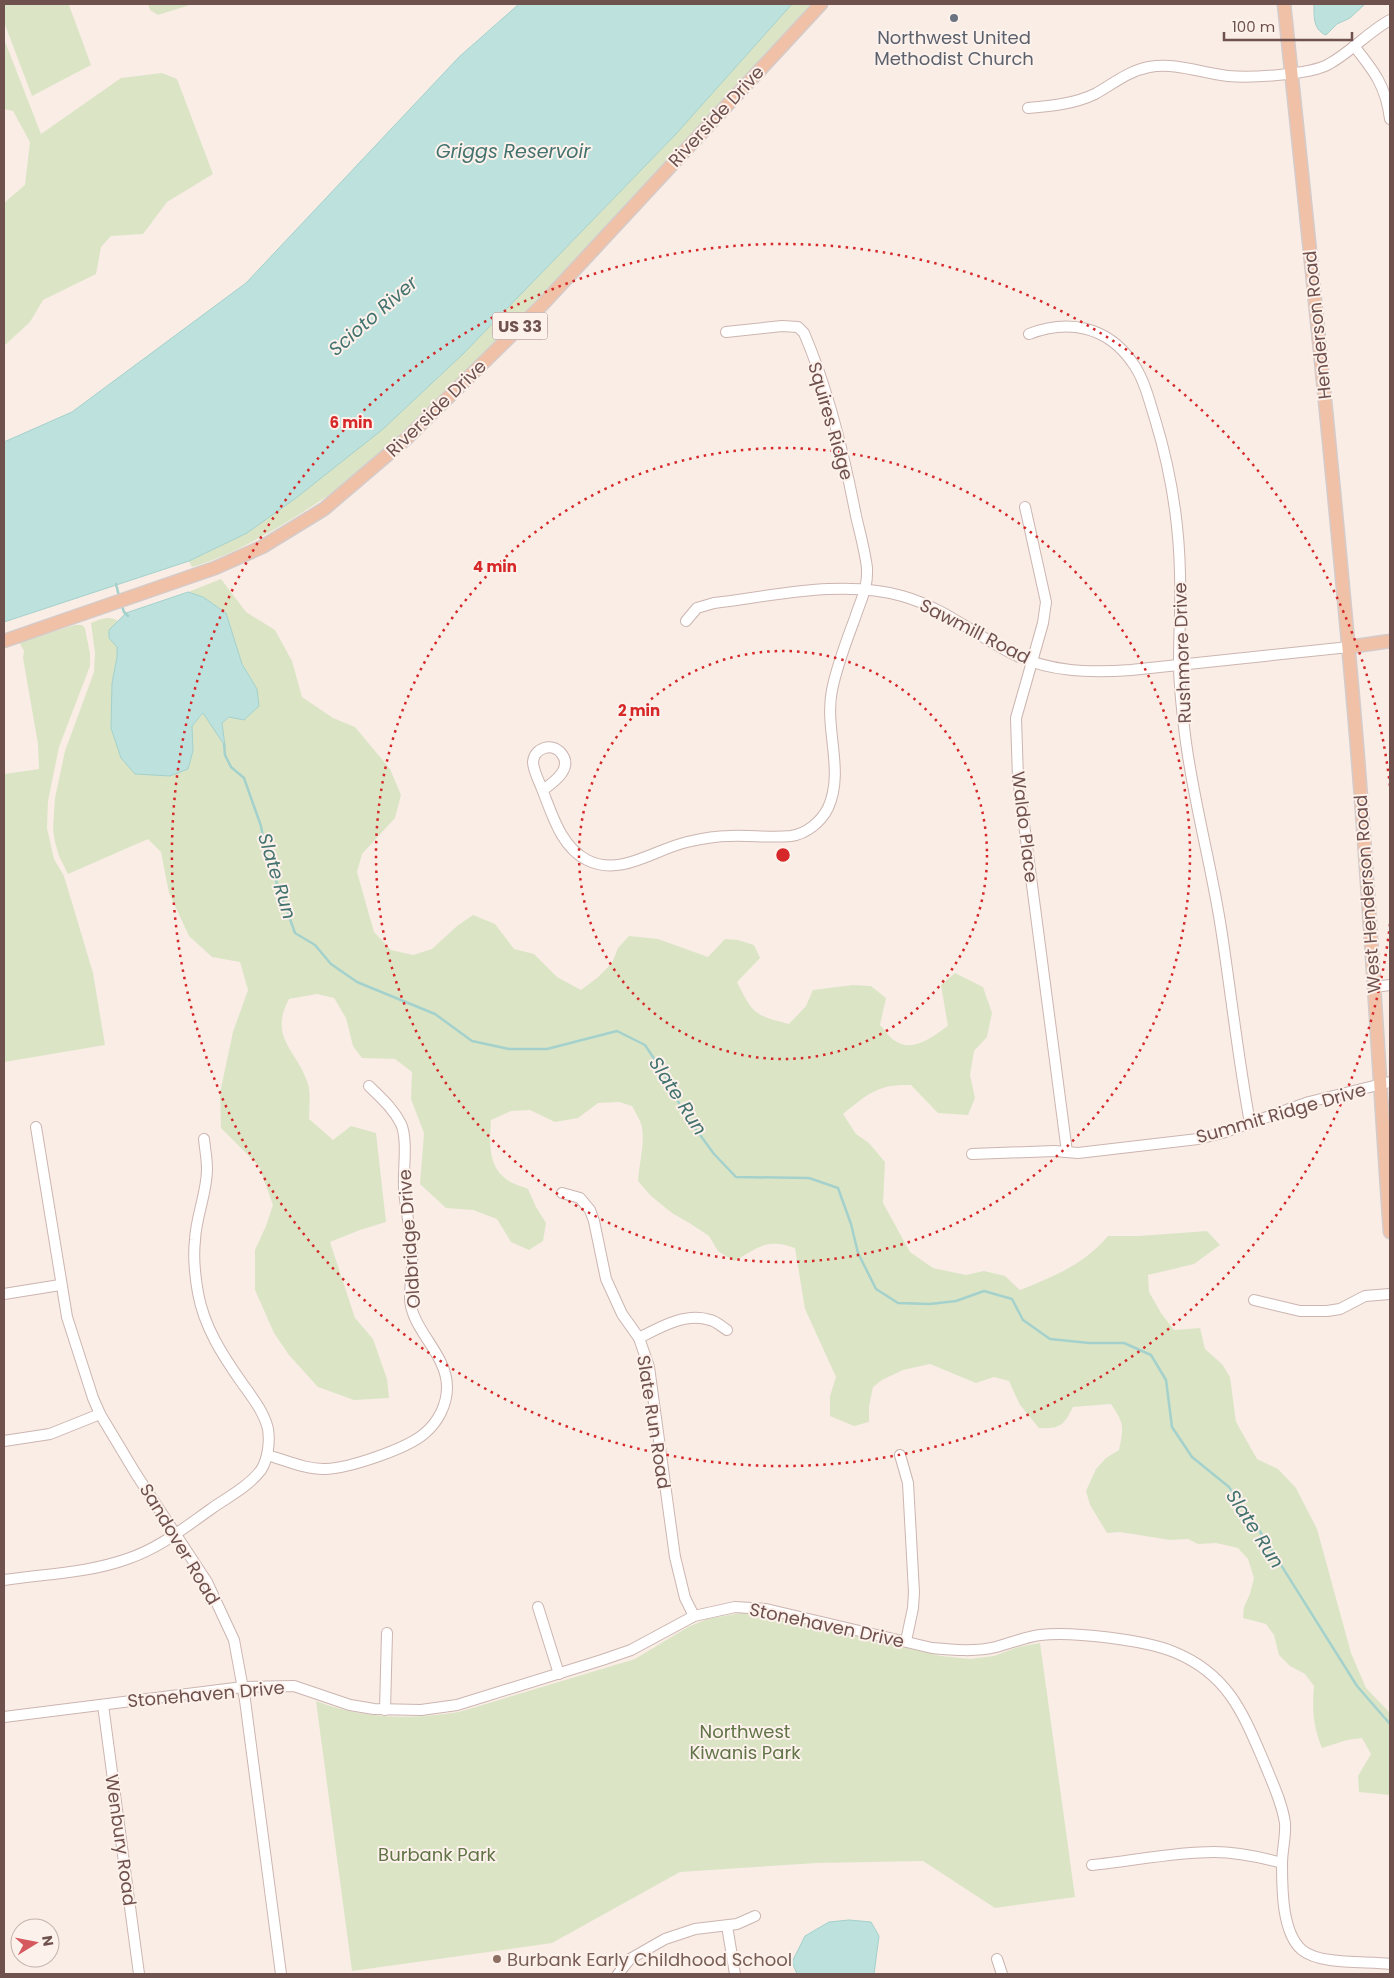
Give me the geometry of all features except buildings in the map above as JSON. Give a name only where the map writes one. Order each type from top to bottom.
[{"type":"main road","name":"Riverside Drive","points":[[4,641],[191,577],[262,547],[324,509],[377,466],[406,439],[543,304],[821,4]]},
{"type":"main road","name":"Henderson Road","points":[[1284,4],[1348,647]]},
{"type":"main road","name":"Sawmill Road","points":[[1348,647],[1390,641]]},
{"type":"main road","name":"West Henderson Road","points":[[1348,647],[1374,987],[1386,1082],[1390,1232]]},
{"type":"street","points":[[1028,108],[1077,101],[1095,94],[1134,71],[1149,67],[1164,65],[1225,76],[1244,77],[1323,67],[1390,20]]},
{"type":"street","points":[[1354,46],[1379,78],[1387,98],[1390,119]]},
{"type":"street","name":"Squires Ridge","points":[[726,332],[782,326],[798,327],[804,333],[831,409],[847,470],[867,566],[867,589]]},
{"type":"street","name":"Rushmore Drive","points":[[1029,334],[1050,327],[1071,326],[1088,328],[1111,340],[1131,360],[1140,376],[1160,437],[1177,528],[1180,573],[1179,664],[1184,725],[1192,785],[1221,926],[1250,1123]]},
{"type":"street","name":"Waldo Place","points":[[1025,507],[1046,602],[1043,623],[1016,718],[1018,778],[1067,1152]]},
{"type":"street","name":"Sawmill Road","points":[[686,621],[697,608],[714,604],[824,589],[867,589],[900,595],[920,602],[945,613],[1010,653],[1066,670],[1102,672],[1348,647]]},
{"type":"street","points":[[543,790],[558,827],[567,842],[584,858],[601,865],[627,864],[685,842],[718,837],[794,835],[805,831],[822,817],[833,792],[836,770],[829,722],[831,693],[842,652],[867,589]]},
{"type":"street","points":[[1374,987],[1390,986]]},
{"type":"street","name":"Summit Ridge Drive","points":[[972,1154],[1054,1150],[1078,1153],[1094,1152],[1198,1138],[1222,1133],[1309,1102],[1386,1082]]},
{"type":"street","name":"Oldbridge Drive","points":[[267,1455],[324,1469],[353,1465],[424,1435],[441,1413],[446,1400],[447,1386],[444,1367],[415,1317],[410,1299],[412,1254],[404,1190],[402,1125],[389,1105],[369,1086]]},
{"type":"street","name":"Sandover Road","points":[[36,1127],[60,1285],[67,1317],[100,1414],[207,1582],[234,1640],[243,1687],[281,1974]]},
{"type":"street","points":[[4,1580],[102,1566],[127,1560],[176,1534],[253,1479],[262,1468],[267,1455],[268,1430],[265,1420],[256,1401],[214,1339],[204,1317],[198,1293],[194,1239],[207,1171],[204,1139]]},
{"type":"street","name":"Slate Run Road","points":[[562,1193],[580,1198],[590,1210],[606,1279],[622,1314],[639,1338],[650,1375],[679,1579],[684,1598],[694,1616]]},
{"type":"street","points":[[4,1294],[60,1285]]},
{"type":"street","points":[[1254,1300],[1300,1311],[1327,1311],[1340,1309],[1366,1296],[1390,1294]]},
{"type":"street","points":[[639,1338],[669,1324],[694,1317],[712,1320],[727,1330]]},
{"type":"street","points":[[4,1441],[50,1434],[100,1414]]},
{"type":"street","points":[[900,1455],[908,1483],[914,1592],[913,1608],[906,1641]]},
{"type":"street","name":"Stonehaven Drive","points":[[4,1717],[243,1687],[294,1686],[350,1705],[385,1710],[421,1710],[457,1705],[631,1650],[694,1616],[716,1610],[751,1606],[941,1649],[981,1650],[1027,1637],[1072,1634],[1137,1642],[1173,1651],[1210,1672],[1230,1693],[1241,1710],[1282,1807],[1285,1829],[1282,1886],[1287,1924],[1294,1942],[1301,1949],[1318,1959],[1390,1964]]},
{"type":"street","points":[[538,1607],[559,1674]]},
{"type":"street","points":[[385,1710],[386,1633]]},
{"type":"street","name":"Wenbury Road","points":[[103,1705],[139,1974]]},
{"type":"street","points":[[1092,1865],[1214,1852],[1240,1854],[1282,1863]]},
{"type":"street","points":[[618,1974],[630,1959],[665,1939],[695,1929],[737,1924],[755,1916]]},
{"type":"street","points":[[727,1926],[735,1974]]},
{"type":"street","points":[[997,1959],[1002,1974]]},
{"type":"green space","points":[[4,4],[72,4],[69,5],[91,65],[32,96],[4,22]]},
{"type":"green space","points":[[148,4],[193,4],[158,15],[150,10]]},
{"type":"green space","points":[[792,4],[811,4],[640,192],[552,284],[386,448],[337,489],[292,519],[236,550],[192,567],[189,561],[247,533],[296,498],[383,429],[463,354],[675,135]]},
{"type":"green space","points":[[4,39],[41,134],[121,78],[162,73],[177,79],[213,174],[167,202],[143,234],[111,236],[101,247],[96,274],[43,300],[30,322],[5,345],[4,350],[4,203],[25,185],[30,142],[13,111],[4,109]]},
{"type":"green space","points":[[221,579],[246,612],[275,630],[292,661],[302,697],[333,718],[355,727],[390,769],[401,795],[395,818],[362,854],[357,872],[374,932],[391,950],[413,955],[432,949],[457,926],[473,915],[495,924],[514,949],[534,954],[557,977],[581,990],[612,963],[618,948],[629,936],[658,939],[708,957],[725,939],[738,940],[754,945],[760,958],[737,982],[747,1001],[756,1012],[768,1018],[789,1024],[806,1006],[813,990],[853,985],[871,986],[886,998],[880,1025],[894,1041],[904,1045],[924,1042],[948,1026],[941,985],[955,973],[983,987],[992,1013],[987,1037],[974,1051],[970,1075],[975,1098],[968,1115],[938,1113],[911,1085],[881,1088],[859,1101],[843,1114],[856,1134],[869,1143],[885,1162],[883,1203],[910,1252],[933,1268],[966,1275],[984,1271],[1005,1276],[1020,1290],[1068,1269],[1089,1255],[1108,1236],[1139,1236],[1207,1231],[1220,1245],[1194,1264],[1148,1275],[1149,1292],[1161,1313],[1174,1330],[1200,1328],[1205,1349],[1222,1364],[1230,1377],[1236,1422],[1257,1459],[1278,1469],[1296,1488],[1317,1529],[1351,1653],[1366,1688],[1390,1713],[1390,1795],[1359,1792],[1358,1776],[1371,1754],[1362,1738],[1347,1740],[1322,1748],[1314,1717],[1314,1686],[1305,1674],[1290,1666],[1279,1655],[1274,1635],[1266,1624],[1243,1618],[1244,1607],[1254,1578],[1248,1559],[1238,1548],[1216,1543],[1198,1544],[1188,1539],[1170,1540],[1120,1532],[1107,1533],[1090,1505],[1086,1491],[1096,1469],[1106,1458],[1119,1450],[1122,1426],[1111,1404],[1073,1407],[1061,1425],[1052,1428],[1039,1428],[1020,1405],[1009,1381],[994,1377],[976,1383],[930,1364],[903,1370],[882,1380],[873,1387],[869,1406],[869,1422],[854,1426],[830,1416],[830,1396],[836,1377],[805,1309],[795,1248],[769,1244],[757,1248],[734,1261],[718,1251],[709,1236],[672,1213],[651,1196],[638,1181],[643,1144],[642,1130],[632,1106],[619,1102],[598,1103],[578,1118],[555,1122],[530,1110],[511,1111],[491,1120],[491,1152],[496,1167],[508,1181],[528,1189],[546,1223],[543,1241],[529,1250],[511,1242],[497,1219],[473,1210],[446,1208],[420,1184],[424,1133],[411,1099],[412,1072],[395,1059],[362,1058],[353,1046],[346,1018],[334,998],[317,994],[289,999],[283,1012],[283,1034],[308,1084],[310,1097],[309,1119],[333,1140],[351,1126],[376,1133],[386,1222],[330,1242],[355,1318],[373,1339],[387,1379],[389,1398],[354,1400],[318,1387],[289,1355],[274,1333],[255,1290],[255,1250],[273,1205],[259,1166],[221,1128],[220,1093],[233,1032],[248,990],[240,962],[212,957],[189,936],[169,893],[161,852],[148,839],[68,874],[59,856],[53,829],[55,798],[65,751],[94,672],[95,653],[91,623],[108,618],[118,621],[109,630],[109,637],[117,647],[112,683],[136,774],[170,776],[188,769],[193,751],[192,726],[204,713],[224,745],[222,723],[230,717],[244,720],[257,689],[242,664],[226,613],[203,597],[188,592]]},
{"type":"green space","points":[[75,625],[82,625],[85,628],[90,654],[90,666],[59,747],[48,801],[47,828],[54,859],[64,876],[93,973],[105,1045],[4,1062],[4,774],[39,769],[38,744],[23,658],[24,651],[19,642]]},
{"type":"green space","name":"Northwest Kiwanis Park","points":[[741,1613],[773,1617],[941,1656],[970,1659],[994,1656],[1018,1647],[1040,1643],[1075,1897],[995,1908],[923,1861],[816,1863],[680,1872],[552,1943],[352,1971],[316,1701],[352,1711],[387,1716],[440,1715],[459,1712],[635,1659],[688,1627],[707,1619]]},
{"type":"water","name":"Griggs Reservoir","points":[[519,4],[792,4],[675,135],[463,354],[383,429],[296,498],[247,533],[189,561],[4,622],[4,442],[72,412],[246,283],[459,57]]},
{"type":"water","points":[[1314,4],[1365,4],[1350,18],[1337,24],[1326,35],[1316,26]]},
{"type":"water","points":[[188,592],[203,597],[226,613],[242,664],[257,689],[259,706],[244,720],[229,717],[222,723],[225,746],[203,713],[192,726],[193,751],[188,769],[170,776],[135,774],[121,758],[111,728],[112,683],[117,647],[109,638],[109,630],[126,613]]},
{"type":"water","points":[[849,1920],[871,1922],[879,1936],[874,1974],[797,1974],[792,1962],[805,1936],[829,1922]]},
{"type":"waterway","name":"Slate Run","points":[[116,584],[119,596]]},
{"type":"waterway","name":"Slate Run","points":[[121,603],[124,612],[128,616]]},
{"type":"waterway","name":"Slate Run","points":[[224,744],[225,755],[231,767],[244,778],[261,826],[266,853],[295,933],[315,945],[331,964],[357,982],[435,1014],[472,1041],[509,1049],[547,1049],[617,1031],[645,1045],[663,1072],[684,1113],[714,1154],[736,1177],[809,1178],[838,1188],[851,1224],[858,1253],[876,1289],[898,1303],[930,1304],[956,1301],[984,1291],[1012,1299],[1023,1320],[1050,1339],[1089,1343],[1124,1343],[1151,1355],[1166,1380],[1172,1427],[1192,1457],[1229,1487],[1259,1530],[1357,1686],[1390,1724]]},
{"type":"place","name":"Northwest United Methodist Church","points":[[954,18]]},
{"type":"place","name":"Burbank Early Childhood School","points":[[497,1959]]},
{"type":"water label","name":"Scioto River","points":[[373,316]]},
{"type":"park label","name":"Burbank Park","points":[[437,1854]]}]
